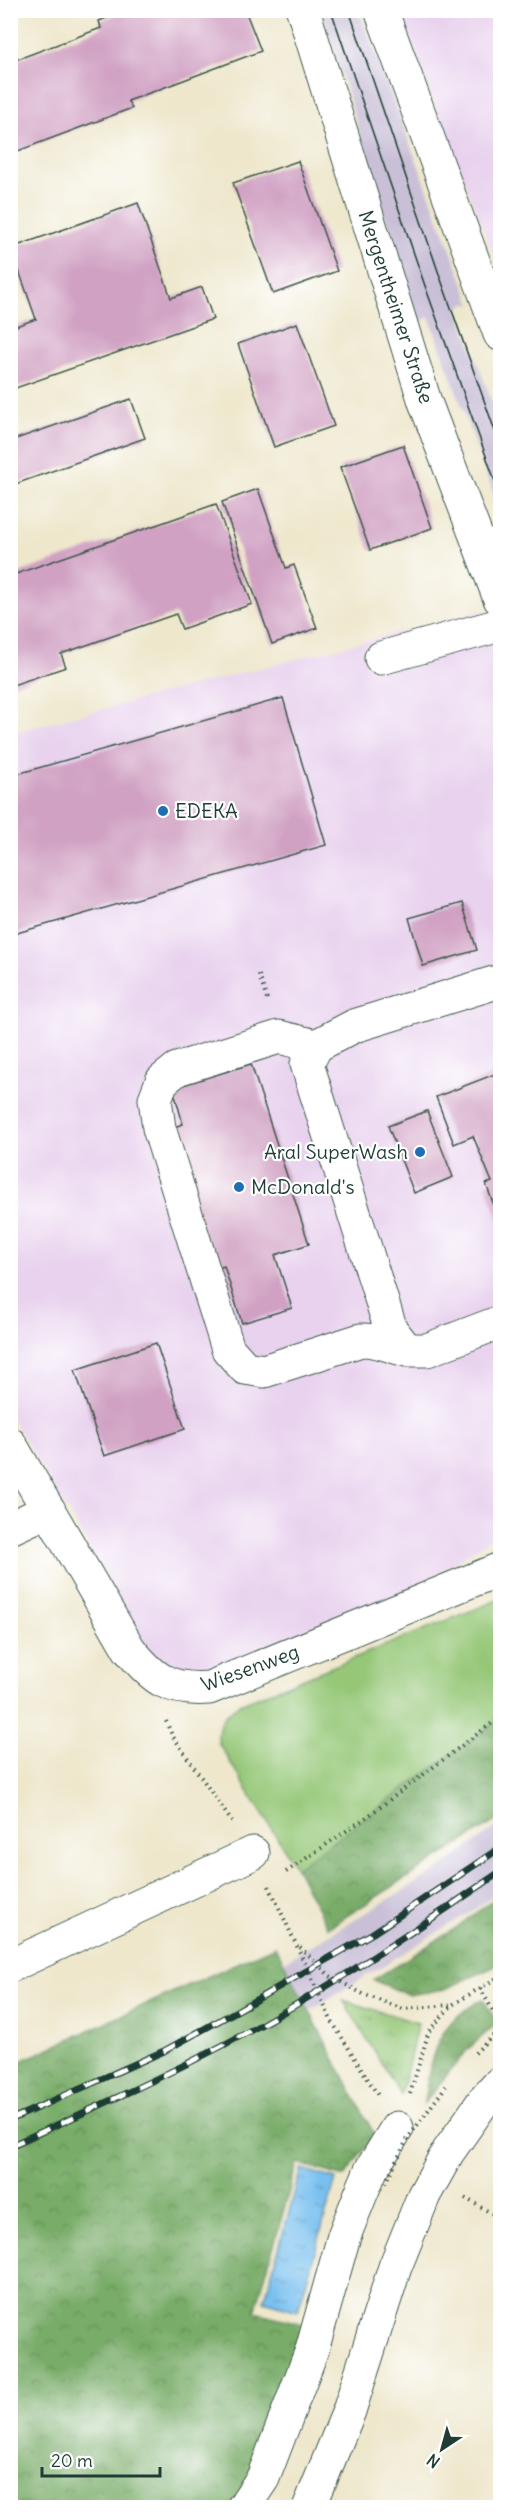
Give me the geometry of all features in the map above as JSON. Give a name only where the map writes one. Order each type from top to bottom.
[{"type":"main road","name":"Mergentheimer Straße","points":[[303,10],[425,402],[501,598]]},
{"type":"main road","points":[[381,10],[501,334]]},
{"type":"main road","points":[[381,658],[501,625]]},
{"type":"main road","points":[[407,1350],[391,1330],[307,1064],[315,1046],[354,1026],[501,981]]},
{"type":"main road","points":[[315,1046],[279,1037],[177,1069],[162,1081],[155,1099],[159,1128],[228,1349],[245,1368],[264,1371],[361,1340],[373,1339],[388,1347],[407,1350],[427,1350],[501,1322]]},
{"type":"main road","name":"Wiesenweg","points":[[10,1444],[129,1649],[146,1671],[174,1687],[187,1690],[209,1688],[501,1569]]},
{"type":"main road","points":[[10,1528],[49,1510]]},
{"type":"main road","points":[[10,1966],[253,1853]]},
{"type":"main road","points":[[309,2508],[349,2411],[395,2266],[424,2195],[448,2151],[492,2093]]},
{"type":"main road","points":[[243,2508],[263,2478],[312,2350],[341,2247],[360,2196],[371,2170],[397,2128]]},
{"type":"path","points":[[259,975],[270,1008]]},
{"type":"path","points":[[146,1671],[171,1735],[253,1853],[331,2020],[404,2136],[407,2106],[429,2031],[452,2005],[501,1976]]},
{"type":"path","points":[[268,1884],[364,1819],[501,1717]]},
{"type":"path","points":[[297,1945],[330,1976],[365,1995],[404,2009],[452,2005]]},
{"type":"path","points":[[480,1988],[501,2023]]},
{"type":"shaded area","points":[[322,11],[359,11],[472,305],[464,303],[458,310],[500,424],[500,512],[428,317],[419,323],[425,346]]},
{"type":"shaded area","points":[[398,11],[500,11],[500,272]]},
{"type":"shaded area","points":[[484,610],[500,657],[500,1532],[398,1601],[207,1672],[190,1676],[156,1665],[78,1528],[11,1417],[11,733]]},
{"type":"shaded area","points":[[500,1824],[500,1890],[472,1911],[255,2044],[10,2102],[223,1998],[441,1868]]},
{"type":"green space","points":[[500,1599],[500,1719],[296,1868],[219,1744],[218,1731],[225,1716],[240,1704]]},
{"type":"green space","points":[[500,1719],[500,1818],[328,1928],[296,1868]]},
{"type":"green space","points":[[500,1895],[500,1964],[445,1989],[409,1995],[373,1980],[453,1930]]},
{"type":"green space","points":[[275,1946],[374,2134],[345,2177],[297,2163],[255,2312],[324,2329],[253,2507],[11,2507],[10,2066]]},
{"type":"green space","points":[[483,1999],[497,2023],[466,2051],[424,2103],[433,2055],[443,2033],[459,2015]]},
{"type":"green space","points":[[343,2000],[418,2023],[401,2095]]},
{"type":"water","points":[[301,2169],[336,2179],[298,2311],[264,2301]]},
{"type":"building","points":[[127,10],[245,10],[261,51],[128,101],[132,108],[10,154],[10,62],[101,28],[99,21]]},
{"type":"building","points":[[298,161],[337,271],[273,294],[233,183]]},
{"type":"building","points":[[138,203],[171,298],[202,287],[213,319],[10,390],[10,328],[36,319],[11,248]]},
{"type":"building","points":[[297,323],[334,426],[274,447],[238,344]]},
{"type":"building","points":[[131,399],[145,438],[10,486],[10,441]]},
{"type":"building","points":[[403,445],[432,528],[370,550],[340,467]]},
{"type":"building","points":[[258,489],[286,568],[294,565],[317,628],[272,644],[222,502]]},
{"type":"building","points":[[216,504],[252,604],[182,629],[176,614],[61,654],[66,667],[10,686],[10,576]]},
{"type":"building","name":"EDEKA","points":[[283,698],[326,845],[10,935],[10,776]]},
{"type":"building","points":[[462,903],[477,950],[423,966],[409,918]]},
{"type":"building","name":"McDonald's","points":[[251,1064],[309,1244],[275,1255],[292,1308],[242,1323],[224,1266],[213,1270],[168,1129],[183,1124],[173,1088]]},
{"type":"building","points":[[500,1072],[500,1222],[486,1184],[492,1182],[473,1136],[454,1144],[436,1097]]},
{"type":"building","name":"Aral SuperWash","points":[[427,1111],[453,1177],[414,1193],[388,1126]]},
{"type":"building","points":[[156,1343],[185,1429],[104,1456],[75,1370]]},
{"type":"tram line","points":[[331,10],[424,283],[500,495]]},
{"type":"tram line","points":[[349,10],[500,445]]},
{"type":"railway","points":[[10,2120],[164,2051],[233,2013],[373,1933],[500,1848]]},
{"type":"railway","points":[[10,2146],[159,2078],[279,2015],[343,1976],[500,1872]]},
{"type":"place","name":"EDEKA","points":[[163,811]]},
{"type":"place","name":"Aral SuperWash","points":[[420,1152]]},
{"type":"place","name":"McDonald's","points":[[239,1187]]}]
